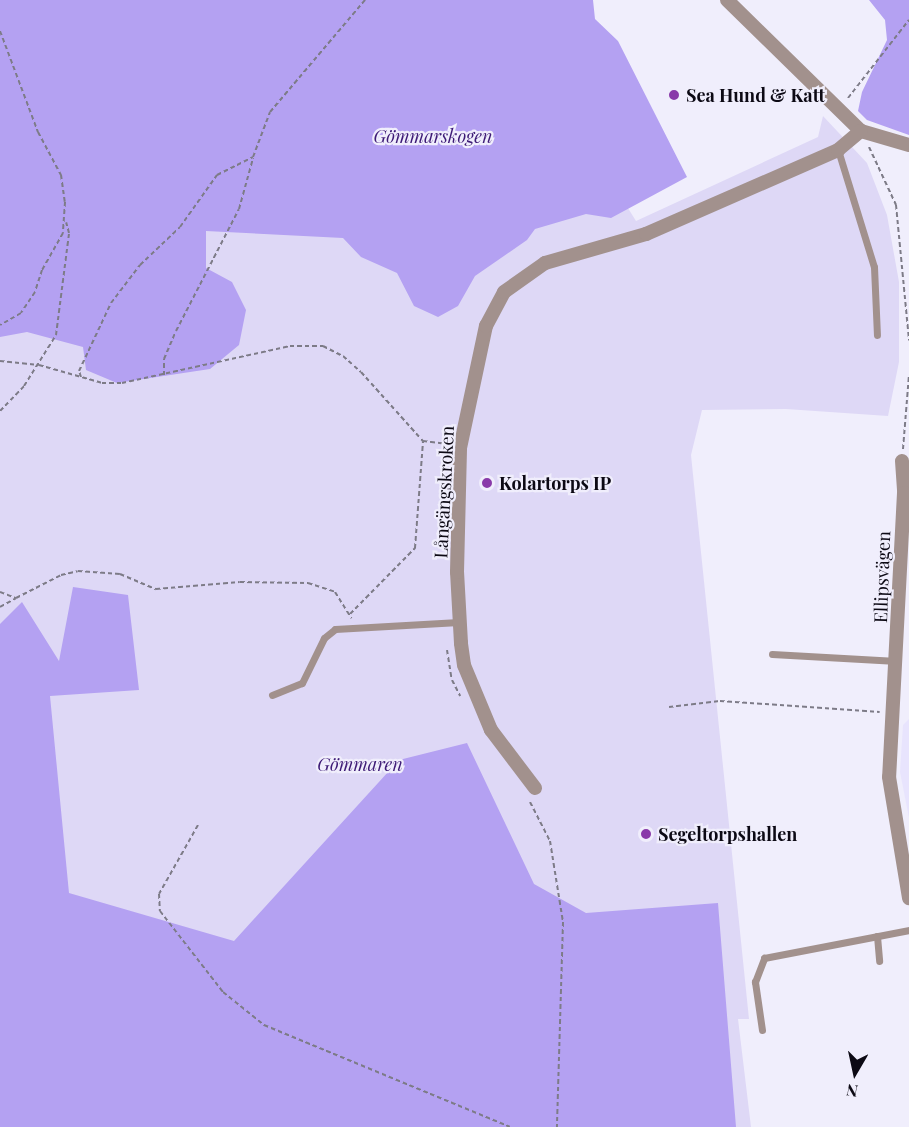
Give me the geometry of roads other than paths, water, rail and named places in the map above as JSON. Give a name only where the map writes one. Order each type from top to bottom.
[{"type":"street","points":[[727,0],[838,112],[861,131],[909,145]]},
{"type":"street","name":"Långängskroken","points":[[529,791],[491,730],[464,665],[452,622],[460,448],[486,326],[504,292],[544,263],[646,234],[838,150],[861,131]]},
{"type":"street","name":"Ellipsvägen","points":[[902,461],[905,565],[897,661],[902,695],[894,713],[889,777],[909,898]]},
{"type":"lane","points":[[838,150],[874,267],[877,335]]},
{"type":"lane","points":[[272,695],[302,683],[324,638],[335,629],[452,622]]},
{"type":"lane","points":[[772,654],[897,661]]},
{"type":"lane","points":[[762,1030],[755,982],[764,958],[909,930]]},
{"type":"lane","points":[[877,936],[879,962]]},
{"type":"place","name":"Sea Hund & Katt","points":[[674,95]]},
{"type":"place","name":"Kolartorps IP","points":[[487,483]]},
{"type":"place","name":"Segeltorpshallen","points":[[646,834]]},
{"type":"park label","name":"Gömmarskogen","points":[[433,136]]},
{"type":"park label","name":"Gömmaren","points":[[360,764]]}]
